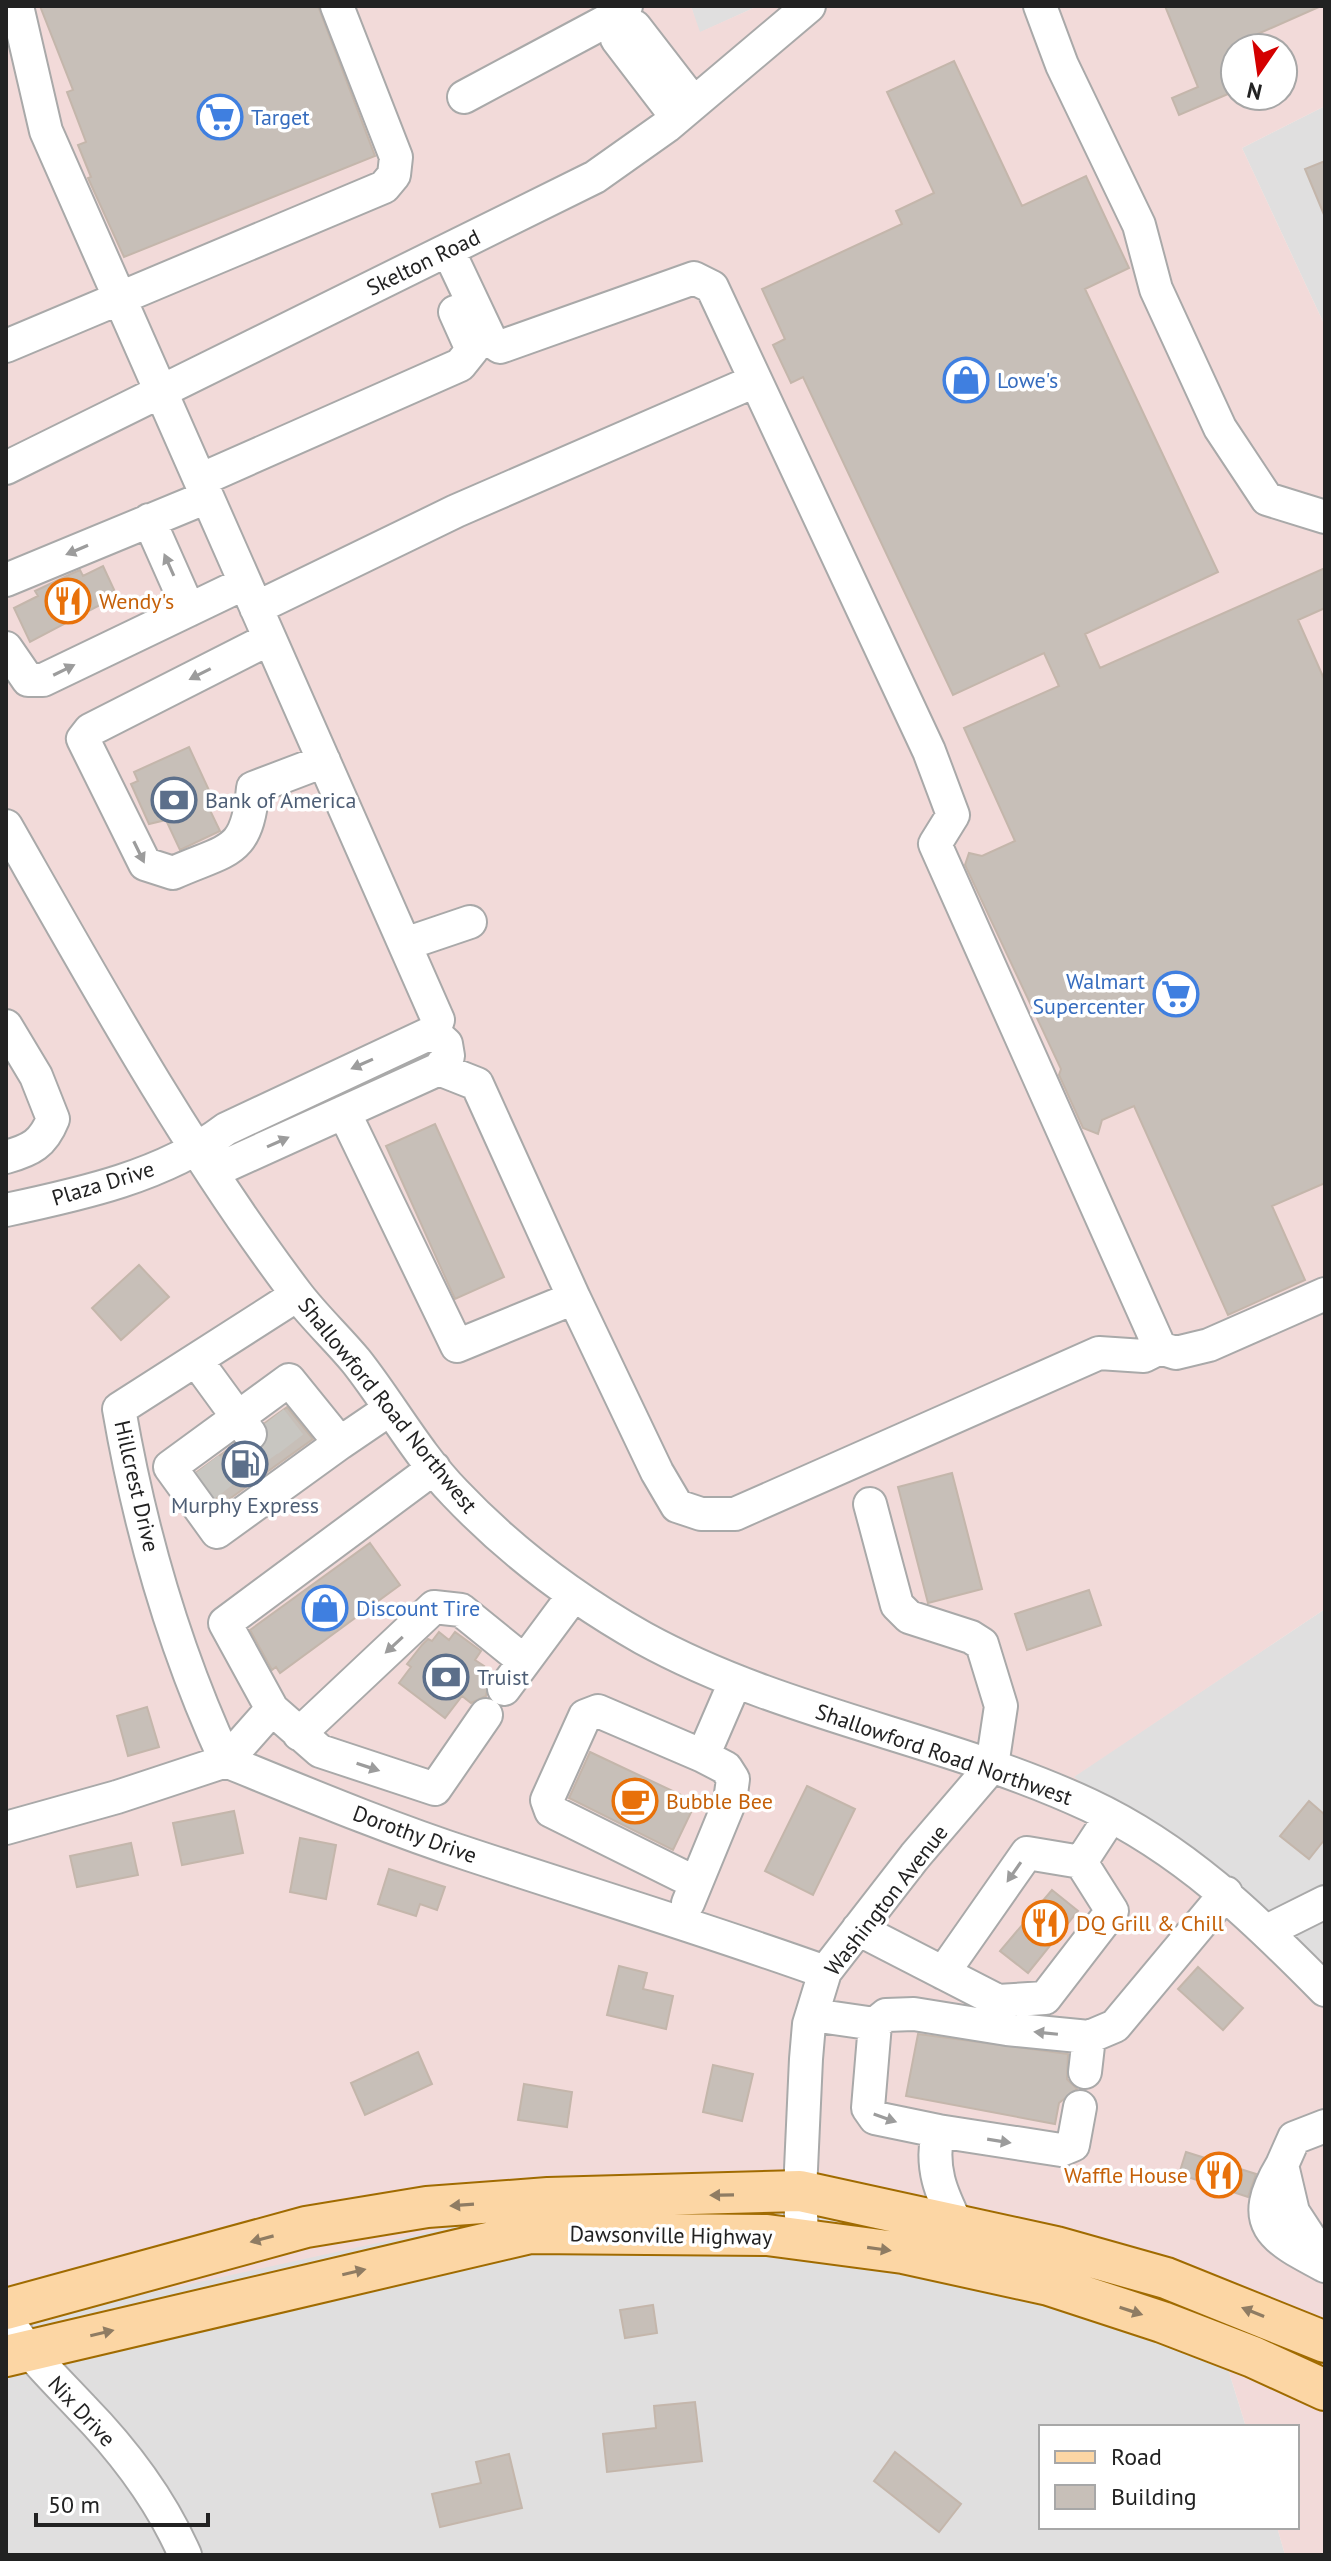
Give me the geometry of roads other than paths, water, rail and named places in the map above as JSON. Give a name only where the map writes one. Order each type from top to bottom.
[{"type":"main road","name":"Dawsonville Highway","points":[[6,2309],[306,2227],[416,2209],[548,2198],[800,2191],[1056,2247],[1166,2278],[1323,2336]]},
{"type":"main road","name":"Dawsonville Highway","points":[[13,2342],[530,2233],[802,2238],[903,2253],[1049,2285],[1162,2322],[1253,2357],[1325,2390]]},
{"type":"street","points":[[17,6],[46,131],[438,1020],[433,1032],[226,1129],[205,1162]]},
{"type":"street","points":[[6,346],[384,187],[394,175],[396,157],[337,6]]},
{"type":"street","name":"Skelton Road","points":[[6,468],[595,177],[809,6]]},
{"type":"street","points":[[1040,6],[1062,65],[1139,225],[1156,289],[1220,428],[1267,499],[1325,517]]},
{"type":"street","points":[[464,97],[616,14],[635,27],[652,66],[686,93],[685,107]]},
{"type":"street","points":[[440,254],[491,341],[500,347]]},
{"type":"street","points":[[440,254],[472,350],[460,365]]},
{"type":"street","points":[[6,580],[149,520],[203,489],[500,347],[694,278],[712,287],[929,751],[953,815],[935,844],[1160,1348]]},
{"type":"street","points":[[6,648],[28,680],[34,682],[189,610],[250,595],[456,511],[755,381]]},
{"type":"street","points":[[149,520],[189,610]]},
{"type":"street","points":[[269,639],[90,730],[83,739],[145,864],[173,873],[235,846],[249,824],[253,788],[324,761]]},
{"type":"street","name":"Shallowford Road Northwest","points":[[6,826],[205,1162],[297,1295],[357,1362],[434,1468],[498,1533],[573,1596],[646,1639],[735,1682],[992,1766],[1111,1816],[1175,1852],[1226,1893],[1325,1990]]},
{"type":"street","points":[[405,944],[470,922]]},
{"type":"street","points":[[6,1026],[36,1076],[53,1119],[46,1137],[31,1150],[6,1157]]},
{"type":"street","points":[[205,1162],[344,1112],[439,1069],[448,1056],[446,1044],[433,1032]]},
{"type":"street","points":[[439,1069],[477,1084],[657,1472],[677,1506],[701,1514],[735,1514],[1099,1353],[1144,1356],[1160,1348],[1176,1353],[1209,1345],[1325,1294]]},
{"type":"street","points":[[344,1112],[457,1346],[574,1298]]},
{"type":"street","name":"Plaza Drive","points":[[6,1210],[205,1162]]},
{"type":"street","name":"Hillcrest Drive","points":[[226,1761],[201,1707],[173,1629],[139,1509],[119,1409],[297,1295]]},
{"type":"street","points":[[196,1360],[254,1417]]},
{"type":"street","points":[[340,1443],[289,1380],[254,1417],[200,1457],[170,1467],[217,1532],[240,1509],[293,1470],[340,1443],[390,1409]]},
{"type":"street","points":[[434,1468],[225,1623],[272,1709],[299,1734],[320,1751],[435,1789],[573,1596]]},
{"type":"street","points":[[870,1504],[897,1605],[909,1617],[971,1637],[982,1644],[1001,1706],[992,1766]]},
{"type":"street","points":[[299,1734],[434,1607],[461,1610],[524,1661]]},
{"type":"street","points":[[703,1756],[735,1682]]},
{"type":"street","points":[[6,1828],[226,1761],[272,1709]]},
{"type":"street","points":[[680,1920],[696,1883],[730,1801],[733,1779],[726,1768],[703,1756],[598,1711],[585,1716],[547,1800],[551,1811],[696,1883]]},
{"type":"street","name":"Dorothy Drive","points":[[226,1761],[356,1814],[470,1855],[680,1920],[825,1972]]},
{"type":"street","name":"Washington Avenue","points":[[802,2238],[800,2191],[806,2059],[813,2015],[825,1972],[992,1766]]},
{"type":"street","points":[[1081,1862],[1111,1816]]},
{"type":"street","points":[[858,1929],[943,1973],[998,2001],[1045,1998],[1112,1911],[1081,1862],[1027,1853],[943,1973]]},
{"type":"street","points":[[1080,2107],[1077,2136],[1073,2145],[1061,2150],[875,2118],[868,2108],[875,2024],[886,2015],[914,2014],[1007,2029],[1089,2037],[1115,2026],[1226,1893]]},
{"type":"street","points":[[1267,1931],[1325,1902]]},
{"type":"street","points":[[813,2015],[875,2024]]},
{"type":"street","points":[[1085,2072],[1089,2037]]},
{"type":"street","points":[[1325,2126],[1294,2138],[1282,2165],[1293,2212],[1325,2264]]},
{"type":"street","points":[[938,2131],[934,2149],[937,2184],[957,2225]]},
{"type":"street","name":"Nix Drive","points":[[13,2342],[110,2438],[168,2516],[185,2555]]},
{"type":"tunnel","points":[[271,1419],[301,1458]]},
{"type":"tunnel","points":[[250,1434],[279,1474]]},
{"type":"tunnel","points":[[206,1465],[236,1504]]},
{"type":"place","name":"Target","points":[[220,117]]},
{"type":"place","name":"Lowe's","points":[[966,380]]},
{"type":"place","name":"Wendy's","points":[[68,601]]},
{"type":"place","name":"Bank of America","points":[[174,800]]},
{"type":"place","name":"Walmart Supercenter","points":[[1176,994]]},
{"type":"place","name":"Murphy Express","points":[[245,1464]]},
{"type":"place","name":"Discount Tire","points":[[325,1608]]},
{"type":"place","name":"Truist","points":[[446,1677]]},
{"type":"place","name":"Bubble Bee","points":[[635,1801]]},
{"type":"place","name":"DQ Grill & Chill","points":[[1045,1923]]},
{"type":"place","name":"Waffle House","points":[[1219,2175]]}]
